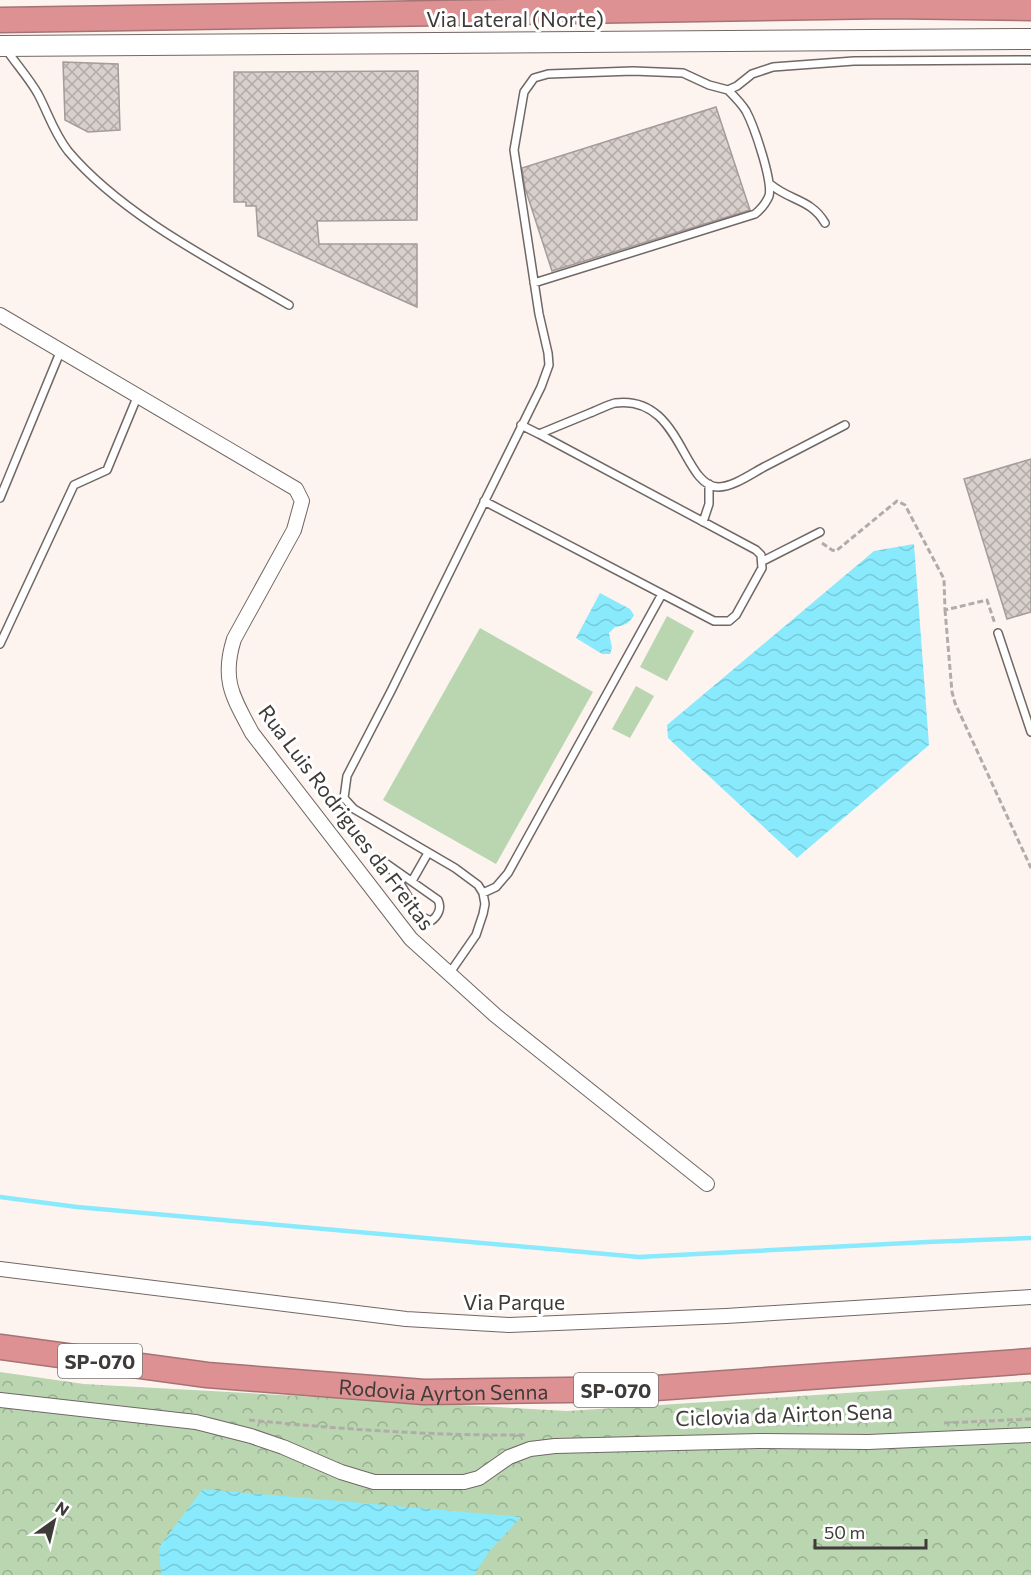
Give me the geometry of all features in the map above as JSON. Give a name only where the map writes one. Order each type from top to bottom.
[{"type":"highway","points":[[0,20],[887,6],[1031,8]]},
{"type":"highway","name":"Rodovia Ayrton Senna","points":[[0,1347],[207,1375],[424,1392],[642,1389],[1031,1361]]},
{"type":"main road","name":"Via Lateral (Norte)","points":[[2,46],[1031,39]]},
{"type":"street","name":"Rua Luis Rodrigues da Freitas","points":[[0,315],[296,489],[302,501],[294,530],[234,639],[228,659],[228,681],[252,733],[411,939],[495,1015],[707,1184]]},
{"type":"street","name":"Via Parque","points":[[0,1269],[406,1319],[509,1325],[737,1316],[1031,1297]]},
{"type":"street","points":[[0,1400],[196,1422],[251,1436],[341,1472],[374,1482],[464,1482],[479,1478],[509,1457],[530,1449],[555,1446],[759,1441],[868,1442],[1031,1435]]},
{"type":"lane","points":[[2,46],[37,92],[57,135],[68,151],[114,197],[194,249],[289,305]]},
{"type":"lane","points":[[449,974],[476,935],[485,904],[483,893],[471,879],[354,809],[344,798],[344,785],[541,387],[549,365],[538,314],[514,150],[521,105],[528,84],[534,78],[548,74],[633,71],[682,73],[718,89],[728,90],[737,87],[752,74],[773,67],[854,61],[1031,60]]},
{"type":"lane","points":[[534,283],[755,214],[764,205],[769,195],[770,184],[753,126],[738,100],[728,90]]},
{"type":"lane","points":[[770,184],[779,192],[810,205],[825,223]]},
{"type":"lane","points":[[0,498],[61,350]]},
{"type":"lane","points":[[0,644],[74,485],[107,470],[138,395]]},
{"type":"lane","points":[[539,434],[613,404],[629,402],[640,405],[651,410],[676,436],[693,469],[709,484],[720,487],[736,482],[845,425]]},
{"type":"lane","points":[[484,501],[714,621],[729,621],[736,615],[762,568],[762,555],[756,550],[521,425]]},
{"type":"lane","points":[[703,522],[709,504],[709,484]]},
{"type":"lane","points":[[763,561],[818,533]]},
{"type":"lane","points":[[483,893],[496,887],[508,873],[662,594]]},
{"type":"lane","points":[[998,633],[1031,732]]},
{"type":"lane","points":[[412,882],[429,853]]},
{"type":"lane","points":[[377,857],[438,900],[439,911],[431,921],[420,916],[390,867]]},
{"type":"path","points":[[818,533],[824,544],[836,551],[897,501],[905,505],[944,579],[952,692],[955,703],[1031,868]]},
{"type":"path","points":[[945,610],[987,600],[998,633]]},
{"type":"path","points":[[243,1419],[310,1426],[467,1436],[533,1435]]},
{"type":"path","points":[[938,1424],[1031,1419]]},
{"type":"green space","points":[[667,616],[694,631],[667,681],[640,667]]},
{"type":"green space","points":[[480,628],[593,692],[496,864],[383,800]]},
{"type":"green space","points":[[636,686],[654,696],[630,738],[612,729]]},
{"type":"green space","points":[[0,1372],[84,1384],[567,1411],[1031,1381],[1031,1575],[0,1575]]},
{"type":"water","points":[[914,544],[929,745],[797,858],[668,738],[667,725],[874,551]]},
{"type":"water","points":[[600,593],[630,609],[634,615],[629,622],[615,627],[609,633],[612,648],[610,654],[602,654],[576,638]]},
{"type":"water","points":[[203,1489],[521,1517],[489,1552],[474,1575],[161,1575],[159,1547]]},
{"type":"building","points":[[63,62],[118,64],[120,130],[88,132],[65,120]]},
{"type":"building","points":[[418,71],[417,220],[317,221],[319,244],[417,244],[417,307],[258,236],[256,206],[246,206],[246,202],[234,202],[234,72]]},
{"type":"building","points":[[716,107],[750,210],[552,271],[525,188],[522,168]]},
{"type":"building","points":[[1031,459],[1031,612],[1007,619],[964,479]]},
{"type":"waterway","points":[[0,1197],[77,1207],[639,1257],[1031,1238]]}]
